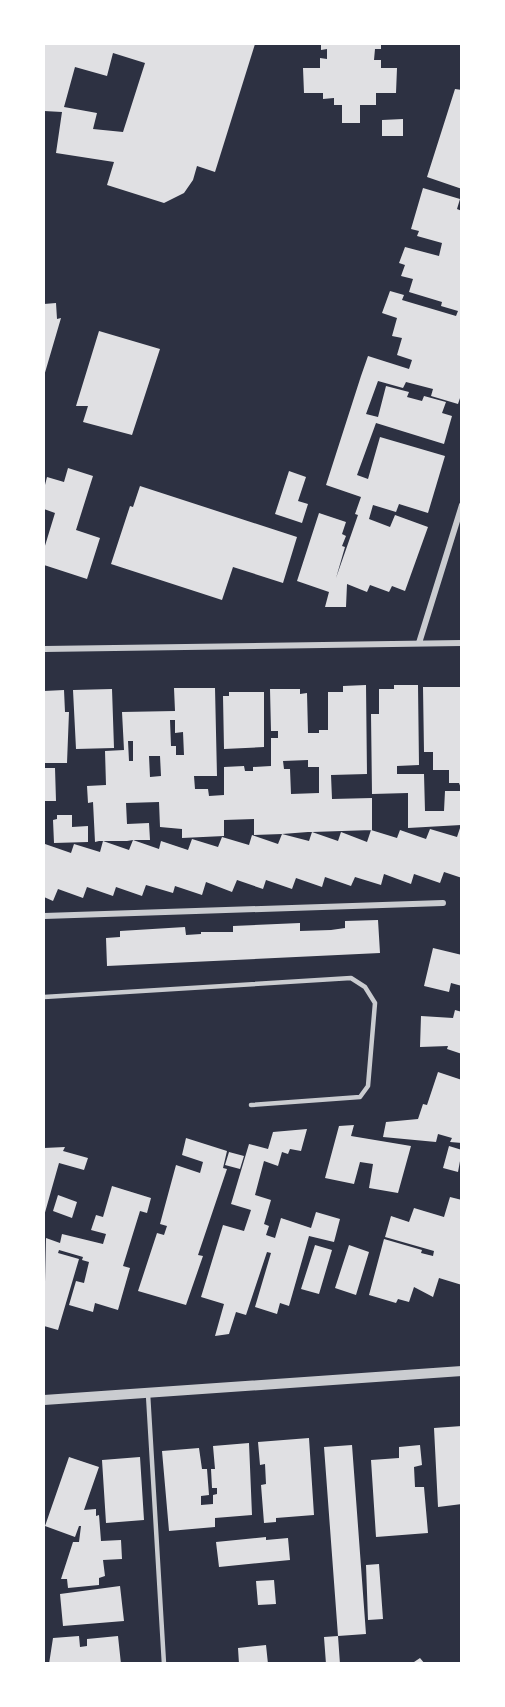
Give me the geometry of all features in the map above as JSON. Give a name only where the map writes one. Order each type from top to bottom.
[{"type":"street","points":[[419,644],[462,505]]},
{"type":"street","points":[[44,649],[462,643]]},
{"type":"street","points":[[44,916],[443,903]]},
{"type":"street","points":[[44,1400],[462,1371]]},
{"type":"lane","points":[[44,997],[351,978],[365,987],[375,1003],[368,1086],[360,1097],[251,1105]]},
{"type":"lane","points":[[148,1391],[164,1664]]},
{"type":"building","points":[[44,44],[255,44],[215,172],[197,166],[193,180],[184,193],[164,203],[107,185],[114,162],[56,153],[62,112],[44,111]],"holes":[[[113,53],[145,63],[123,132],[93,129],[97,113],[64,107],[75,67],[107,76]]]},
{"type":"building","points":[[321,44],[381,44],[381,49],[375,49],[374,60],[381,60],[381,68],[397,68],[396,93],[376,93],[376,105],[360,105],[360,123],[342,123],[342,105],[334,105],[334,98],[323,99],[323,93],[304,93],[303,68],[320,68],[320,58],[327,59],[327,49],[321,50]]},
{"type":"building","points":[[455,89],[462,90],[462,189],[427,177]]},
{"type":"building","points":[[403,119],[403,136],[382,136],[382,120]]},
{"type":"building","points":[[423,188],[460,199],[457,209],[462,211],[462,392],[458,404],[431,396],[433,389],[406,382],[403,388],[378,381],[366,414],[378,417],[386,386],[409,392],[407,397],[422,401],[424,396],[446,402],[442,413],[452,416],[444,444],[376,423],[357,475],[368,479],[380,437],[445,456],[428,513],[399,504],[396,512],[373,505],[369,519],[390,527],[395,515],[428,527],[405,591],[392,586],[389,592],[370,585],[367,592],[347,584],[346,607],[325,607],[329,592],[297,581],[319,513],[346,522],[342,534],[346,536],[342,546],[345,547],[336,578],[358,515],[355,514],[361,497],[326,485],[368,356],[409,369],[412,360],[397,355],[402,338],[392,336],[397,318],[382,313],[390,291],[404,295],[402,300],[456,316],[458,311],[441,306],[442,302],[409,292],[413,279],[401,276],[405,265],[399,263],[405,247],[439,256],[442,243],[417,236],[419,231],[411,229]]},
{"type":"building","points":[[56,303],[57,319],[61,318],[44,376],[44,304]]},
{"type":"building","points":[[99,331],[160,349],[132,435],[83,422],[88,406],[76,406]]},
{"type":"building","points":[[68,468],[93,476],[76,530],[100,538],[87,579],[44,565],[44,549],[55,513],[44,509],[44,489],[47,477],[64,482]]},
{"type":"building","points":[[289,471],[306,477],[298,501],[308,504],[302,523],[275,514]]},
{"type":"building","points":[[140,486],[297,537],[283,583],[233,567],[222,600],[111,564],[130,506],[133,507]]},
{"type":"building","points":[[366,685],[367,774],[331,775],[332,799],[372,798],[372,830],[254,835],[254,819],[224,820],[224,836],[182,838],[182,829],[160,827],[159,802],[126,803],[127,824],[149,823],[150,840],[95,842],[93,802],[88,803],[87,786],[106,785],[105,751],[124,750],[122,712],[175,711],[174,688],[215,688],[217,776],[194,776],[195,789],[208,789],[209,796],[224,795],[224,767],[244,766],[245,771],[253,771],[253,767],[271,766],[271,738],[278,738],[278,731],[271,731],[270,689],[300,689],[300,694],[307,693],[308,733],[319,733],[319,730],[328,730],[328,692],[343,692],[343,686]],"holes":[[[170,720],[175,720],[175,733],[183,732],[184,755],[176,755],[176,746],[171,746]],[[128,741],[133,741],[133,761],[129,761]],[[149,756],[160,756],[161,776],[150,777]],[[308,760],[308,767],[319,767],[319,793],[291,794],[290,769],[284,769],[283,761]]]},
{"type":"building","points":[[394,685],[418,685],[419,765],[397,766],[397,774],[424,774],[425,811],[444,811],[445,791],[462,791],[462,878],[444,872],[440,883],[414,874],[411,884],[384,874],[381,885],[355,877],[351,886],[325,877],[322,887],[296,878],[292,889],[266,880],[263,889],[237,880],[232,892],[206,882],[202,895],[175,886],[173,893],[146,885],[142,896],[116,887],[113,896],[87,887],[83,898],[58,889],[53,901],[44,897],[45,844],[71,853],[74,844],[100,852],[103,841],[129,850],[133,840],[159,849],[161,841],[188,850],[192,839],[218,847],[222,837],[249,845],[252,835],[278,844],[282,834],[309,841],[312,832],[338,841],[341,832],[367,842],[371,830],[397,838],[400,830],[426,839],[430,829],[457,837],[461,825],[408,828],[408,793],[372,794],[371,714],[379,714],[379,689],[394,689]]},
{"type":"building","points":[[423,687],[462,687],[462,791],[459,783],[449,783],[449,770],[433,770],[433,752],[424,752]]},
{"type":"building","points":[[112,689],[114,748],[76,749],[73,690]]},
{"type":"building","points":[[64,690],[65,712],[69,712],[67,763],[44,763],[44,691]]},
{"type":"building","points":[[229,692],[264,692],[264,747],[224,749],[223,696],[229,696]]},
{"type":"building","points":[[44,768],[55,768],[56,801],[44,801]]},
{"type":"building","points":[[57,815],[72,815],[72,827],[88,826],[88,842],[54,843],[53,820],[57,819]]},
{"type":"building","points":[[378,920],[380,953],[107,966],[106,938],[120,937],[120,931],[185,927],[186,935],[201,934],[201,932],[233,932],[233,926],[300,923],[300,931],[331,930],[345,928],[345,921]]},
{"type":"building","points":[[433,948],[462,955],[462,986],[451,983],[449,992],[424,986]]},
{"type":"building","points":[[455,1010],[462,1012],[462,1054],[447,1049],[448,1046],[420,1047],[421,1016],[453,1018]]},
{"type":"building","points":[[438,1072],[462,1080],[462,1143],[450,1142],[452,1138],[438,1134],[436,1142],[383,1137],[386,1122],[418,1119],[423,1104],[427,1105]]},
{"type":"building","points":[[354,1125],[351,1136],[411,1146],[398,1193],[369,1188],[373,1164],[360,1162],[354,1184],[325,1178],[339,1126]]},
{"type":"building","points":[[307,1129],[301,1151],[290,1149],[288,1154],[282,1152],[278,1166],[264,1161],[255,1195],[271,1200],[264,1224],[269,1226],[266,1235],[275,1238],[281,1218],[311,1228],[316,1212],[340,1219],[334,1242],[309,1236],[289,1306],[280,1303],[277,1314],[255,1307],[271,1253],[267,1252],[246,1315],[236,1312],[229,1334],[215,1336],[224,1304],[201,1297],[223,1225],[244,1231],[251,1210],[231,1204],[249,1144],[268,1149],[273,1132]]},
{"type":"building","points":[[186,1138],[227,1151],[223,1168],[227,1169],[198,1255],[203,1256],[186,1305],[138,1291],[157,1233],[164,1235],[167,1226],[160,1224],[176,1165],[200,1173],[203,1162],[182,1155]]},
{"type":"building","points":[[449,1146],[462,1150],[458,1172],[443,1168]]},
{"type":"building","points":[[65,1147],[63,1151],[88,1158],[84,1170],[59,1163],[44,1216],[44,1148]]},
{"type":"building","points":[[229,1152],[244,1156],[240,1169],[225,1165]]},
{"type":"building","points":[[112,1186],[151,1198],[147,1213],[140,1211],[123,1266],[130,1268],[118,1310],[95,1303],[93,1312],[69,1305],[76,1281],[84,1283],[89,1262],[82,1260],[83,1257],[59,1250],[58,1253],[79,1259],[58,1330],[44,1326],[46,1238],[60,1243],[62,1234],[103,1244],[106,1234],[91,1230],[96,1215],[103,1217]]},
{"type":"building","points":[[58,1195],[77,1202],[72,1218],[53,1211]]},
{"type":"building","points":[[450,1197],[462,1200],[462,1285],[439,1278],[433,1297],[414,1287],[409,1302],[398,1299],[396,1303],[369,1295],[384,1239],[422,1250],[421,1253],[433,1256],[434,1251],[385,1237],[391,1216],[409,1222],[414,1208],[444,1217]]},
{"type":"building","points":[[315,1245],[332,1250],[319,1294],[301,1289]]},
{"type":"building","points":[[349,1245],[369,1252],[356,1295],[335,1288]]},
{"type":"building","points":[[462,1426],[462,1504],[438,1507],[434,1428]]},
{"type":"building","points":[[309,1438],[314,1515],[276,1518],[276,1522],[264,1523],[261,1485],[266,1484],[265,1464],[260,1465],[258,1442]]},
{"type":"building","points":[[249,1443],[252,1515],[215,1518],[215,1527],[169,1531],[162,1451],[199,1448],[202,1469],[207,1469],[209,1495],[201,1496],[201,1505],[213,1504],[213,1495],[217,1494],[217,1488],[212,1488],[211,1469],[215,1469],[213,1446]]},
{"type":"building","points":[[352,1445],[366,1634],[338,1636],[324,1447]]},
{"type":"building","points":[[420,1445],[422,1465],[414,1467],[415,1487],[424,1487],[428,1533],[376,1537],[371,1460],[399,1458],[399,1447]]},
{"type":"building","points":[[69,1457],[99,1467],[84,1510],[96,1509],[96,1516],[99,1515],[101,1541],[121,1540],[122,1559],[103,1560],[105,1576],[99,1578],[99,1585],[68,1588],[67,1579],[61,1579],[73,1542],[79,1542],[81,1526],[75,1537],[45,1526]]},
{"type":"building","points":[[140,1457],[144,1520],[106,1523],[102,1460]]},
{"type":"building","points":[[266,1537],[266,1540],[288,1538],[290,1560],[219,1567],[216,1542]]},
{"type":"building","points":[[379,1564],[383,1619],[368,1620],[366,1565]]},
{"type":"building","points":[[274,1580],[276,1604],[258,1605],[256,1581]]},
{"type":"building","points":[[120,1586],[124,1621],[63,1626],[60,1594]]},
{"type":"building","points":[[79,1636],[80,1647],[87,1646],[87,1639],[118,1636],[121,1664],[49,1664],[53,1638]]},
{"type":"building","points":[[338,1636],[340,1664],[326,1664],[324,1637]]},
{"type":"building","points":[[266,1645],[268,1664],[239,1664],[238,1648]]},
{"type":"building","points":[[420,1658],[425,1664],[411,1664]]}]
